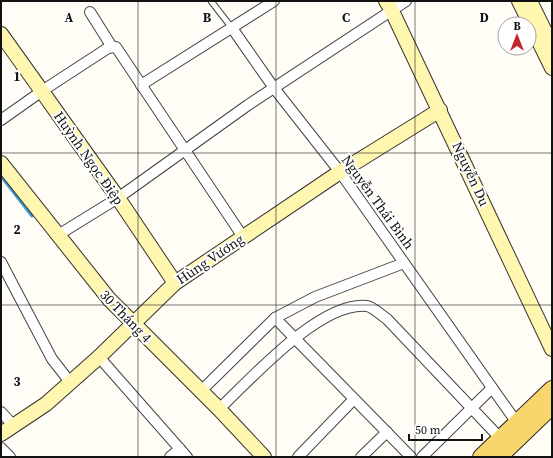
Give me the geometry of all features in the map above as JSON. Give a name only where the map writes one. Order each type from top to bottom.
[{"type":"main road","points":[[481,457],[552,388]]},
{"type":"main road","points":[[499,457],[552,406]]},
{"type":"street","points":[[141,85],[274,1]]},
{"type":"street","points":[[58,235],[118,198],[389,5],[406,1]]},
{"type":"street","points":[[519,1],[552,68]]},
{"type":"street","points":[[530,1],[552,46]]},
{"type":"street","name":"Nguyễn Du","points":[[389,5],[552,349]]},
{"type":"street","points":[[90,12],[112,47],[118,50],[243,237]]},
{"type":"street","name":"Nguyễn Thái Bình","points":[[232,28],[274,88],[340,172],[517,423]]},
{"type":"street","name":"Huỳnh Ngọc Điệp","points":[[1,34],[118,198],[175,283]]},
{"type":"street","points":[[1,120],[42,91],[112,47]]},
{"type":"street","name":"Hùng Vương","points":[[1,434],[46,404],[99,357],[175,283],[340,172],[440,110]]},
{"type":"street","name":"30 Tháng 4","points":[[1,163],[109,299],[219,409],[264,457]]},
{"type":"street","points":[[1,262],[52,359],[70,382]]},
{"type":"street","points":[[201,391],[275,318],[315,297],[404,262]]},
{"type":"street","points":[[219,409],[294,338],[307,328],[341,310],[355,306],[369,306],[387,319],[500,439]]},
{"type":"street","points":[[275,318],[411,457]]},
{"type":"street","points":[[99,357],[187,457]]},
{"type":"street","points":[[422,457],[492,388]]},
{"type":"street","points":[[298,457],[354,399]]},
{"type":"street","points":[[1,412],[14,426]]},
{"type":"street","points":[[361,457],[387,432]]},
{"type":"street","points":[[1,448],[10,457]]},
{"type":"street","points":[[170,457],[180,449]]},
{"type":"lane","name":"Nguyễn Thái Bình","points":[[211,1],[232,28]]},
{"type":"waterway","points":[[1,176],[32,216]]}]
